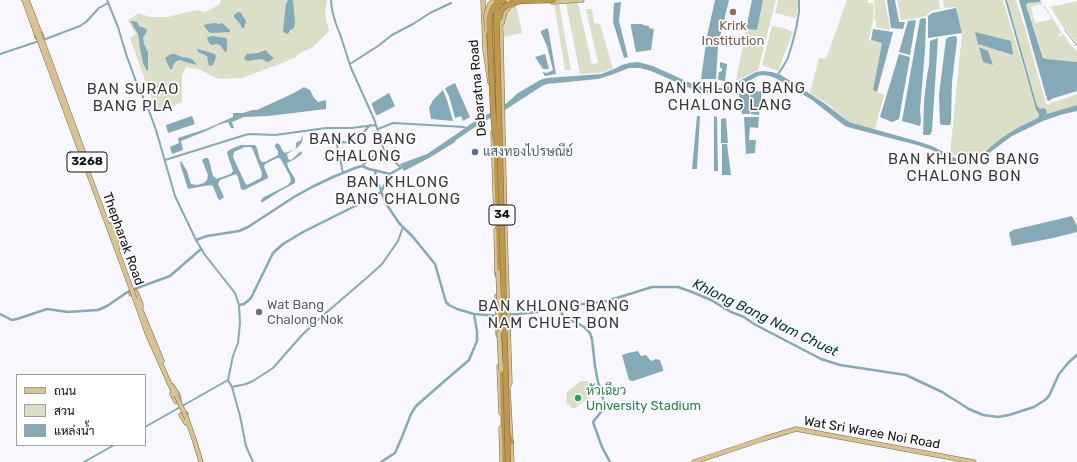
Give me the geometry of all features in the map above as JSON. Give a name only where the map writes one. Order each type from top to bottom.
[{"type":"highway","name":"Debaratna Road","points":[[495,0],[498,209],[503,312]]},
{"type":"highway","points":[[495,0],[497,147],[507,462]]},
{"type":"highway","points":[[497,147],[489,20],[490,14],[494,7],[499,2],[505,0]]},
{"type":"highway","points":[[497,147],[501,121],[498,24],[500,14],[506,6],[515,2],[554,0]]},
{"type":"highway","name":"Debaratna Road","points":[[497,118],[502,199],[504,446],[507,462]]},
{"type":"highway","points":[[502,199],[505,212]]},
{"type":"highway","points":[[496,225],[498,209]]},
{"type":"highway","name":"Debaratna Road","points":[[503,322],[508,431],[507,462]]},
{"type":"highway","points":[[508,431],[511,442]]},
{"type":"highway","points":[[502,433],[504,446]]},
{"type":"main road","name":"Thepharak Road","points":[[24,0],[33,20]]},
{"type":"main road","name":"Thepharak Road","points":[[27,0],[42,45],[136,298],[147,333],[186,421],[200,462]]},
{"type":"main road","name":"Debaratna Road","points":[[483,0],[485,50],[490,85],[497,105]]},
{"type":"main road","points":[[490,85],[487,10],[490,4],[495,0]]},
{"type":"main road","name":"Debaratna Road","points":[[500,0],[501,34],[497,118],[505,212],[507,293],[503,312]]},
{"type":"main road","points":[[509,0],[512,3],[582,0]]},
{"type":"main road","points":[[501,34],[505,12],[510,6],[517,3]]},
{"type":"main road","name":"Debaratna Road","points":[[497,147],[496,233],[503,312]]},
{"type":"main road","points":[[496,233],[499,300],[503,303],[506,300],[505,229]]},
{"type":"main road","name":"Debaratna Road","points":[[503,322],[501,410],[502,433],[507,462]]},
{"type":"main road","name":"Debaratna Road","points":[[503,322],[510,383],[508,387],[511,442],[507,462]]},
{"type":"main road","points":[[501,410],[499,333],[503,330],[506,330],[507,334],[508,387]]},
{"type":"main road","name":"Wat Sri Waree Noi Road","points":[[700,462],[767,438],[793,430],[802,430],[974,462]]},
{"type":"main road","name":"Wat Sri Waree Noi Road","points":[[694,462],[750,444]]},
{"type":"green space","points":[[221,0],[327,0],[325,14],[329,31],[313,47],[298,54],[296,57],[242,78],[219,79],[198,69],[186,67],[182,76],[182,102],[168,108],[155,108],[130,38],[136,34],[128,21],[138,13],[150,17],[168,17],[198,10],[205,12],[219,5]]},
{"type":"green space","points":[[763,0],[776,0],[758,70],[736,81],[746,29],[757,30]]},
{"type":"green space","points":[[778,0],[799,0],[796,18],[775,13]]},
{"type":"green space","points":[[847,0],[868,0],[868,3],[873,3],[874,5],[873,21],[869,40],[882,43],[873,90],[884,95],[875,129],[849,122],[828,104],[810,93],[819,58],[826,59]]},
{"type":"green space","points":[[874,0],[885,0],[890,30],[876,27],[876,20],[874,19]]},
{"type":"green space","points":[[897,0],[939,0],[940,9],[931,11],[926,16],[901,20]]},
{"type":"green space","points":[[943,0],[1003,0],[1039,118],[1019,127],[980,154],[962,158],[950,154],[962,33],[956,7],[944,8]]},
{"type":"green space","points":[[1007,0],[1016,0],[1045,100],[1044,102],[1050,105],[1051,102],[1077,94],[1077,105],[1047,115],[1038,107]]},
{"type":"green space","points":[[1041,1],[1043,5],[1031,7],[1035,23],[1052,19],[1044,7],[1043,8],[1043,7],[1045,6],[1062,33],[1058,34],[1060,37],[1063,34],[1077,51],[1077,62],[1044,59],[1026,4]]},
{"type":"green space","points":[[1077,1],[1077,44],[1066,29],[1065,30],[1050,7]]},
{"type":"green space","points":[[554,3],[559,3],[571,70],[565,70]]},
{"type":"green space","points":[[566,3],[578,3],[592,64],[598,63],[586,9],[592,9],[594,23],[600,24],[613,69],[600,73],[580,74]]},
{"type":"green space","points":[[516,5],[522,33],[504,37],[504,17],[506,12]]},
{"type":"green space","points":[[772,26],[784,28],[793,32],[778,71],[762,65]]},
{"type":"green space","name":"หัวเฉียว University Stadium","points":[[581,381],[587,381],[594,385],[596,393],[575,408],[572,408],[566,402],[567,392]]},
{"type":"water","points":[[288,0],[293,1],[295,22],[294,28],[290,30],[288,34],[283,31],[286,4]]},
{"type":"water","points":[[715,0],[729,0],[718,46],[716,79],[701,79],[707,36]]},
{"type":"water","points":[[752,0],[763,0],[757,30],[746,29]]},
{"type":"water","points":[[887,0],[895,0],[899,22],[905,22],[903,29],[891,28]]},
{"type":"water","points":[[1019,0],[1041,1],[1028,3],[1026,5],[1043,58],[1077,62],[1077,91],[1051,99],[1049,101],[1047,100]]},
{"type":"water","points":[[621,2],[619,21],[628,57],[624,58],[613,22],[614,3]]},
{"type":"water","points":[[956,8],[962,33],[928,38],[928,16],[932,13]]},
{"type":"water","points":[[238,12],[241,13],[246,21],[244,28],[242,28],[234,17],[234,15]]},
{"type":"water","points":[[920,19],[926,19],[925,50],[920,126],[902,121]]},
{"type":"water","points":[[916,20],[910,55],[899,52],[908,21]]},
{"type":"water","points":[[130,22],[137,22],[140,27],[146,29],[147,31],[143,38],[148,52],[147,71],[143,63],[138,34]]},
{"type":"water","points":[[214,23],[222,23],[230,30],[230,32],[211,33],[204,26]]},
{"type":"water","points":[[631,24],[642,24],[654,29],[651,50],[636,52]]},
{"type":"water","points":[[548,28],[556,74],[545,76],[543,72],[547,73],[553,70],[547,46],[541,33],[541,31]]},
{"type":"water","points":[[873,29],[893,32],[877,92],[873,90],[882,43],[871,40]]},
{"type":"water","points":[[975,32],[1011,41],[1013,55],[978,44]]},
{"type":"water","points":[[212,36],[227,39],[227,51],[225,52],[220,45],[212,45],[209,43],[207,38]]},
{"type":"water","points":[[956,36],[957,40],[952,82],[951,122],[950,125],[942,125],[940,124],[939,95],[946,39]]},
{"type":"water","points":[[938,38],[932,131],[930,135],[924,135],[924,101],[929,65],[930,41]]},
{"type":"water","points":[[979,47],[988,51],[993,65],[983,62]]},
{"type":"water","points":[[197,49],[215,54],[216,56],[213,65],[209,66],[207,56],[198,52]]},
{"type":"water","points":[[266,50],[274,58],[270,61],[267,62],[262,59],[248,61],[244,58],[247,54],[258,53]]},
{"type":"water","points":[[171,54],[189,58],[197,65],[179,60],[174,63],[172,69],[170,69],[165,58]]},
{"type":"water","points":[[545,54],[549,69],[543,69],[535,57]]},
{"type":"water","points":[[899,54],[910,57],[899,119],[892,122],[880,117]]},
{"type":"water","points":[[638,62],[653,66],[697,86],[709,88],[730,86],[756,72],[772,72],[781,75],[824,103],[849,122],[932,146],[962,160],[983,153],[1003,137],[1038,118],[1039,115],[1035,107],[1037,106],[1041,109],[1046,109],[1047,114],[1077,105],[1077,111],[1043,121],[1012,136],[985,156],[969,164],[962,164],[952,161],[932,150],[917,145],[845,126],[812,100],[770,76],[758,76],[732,90],[709,93],[697,91],[651,71],[640,68],[629,68],[598,79],[547,84],[542,86],[505,110],[481,123],[455,142],[429,158],[404,171],[400,164],[427,154],[469,125],[507,103],[518,93],[540,80],[547,78],[601,74],[622,65]]},
{"type":"water","points":[[720,62],[727,64],[725,81],[718,79],[719,72],[722,71],[722,68],[720,68]]},
{"type":"water","points":[[455,83],[470,117],[463,121],[461,116],[455,118],[449,96],[445,89]]},
{"type":"water","points":[[304,87],[310,90],[318,102],[326,100],[326,109],[268,116],[244,117],[232,122],[234,128],[231,128],[228,122],[181,141],[183,150],[172,154],[170,147],[179,143],[178,138],[206,129],[233,117],[233,113],[243,113],[257,110]]},
{"type":"water","points":[[443,90],[453,121],[431,119],[429,108],[433,100]]},
{"type":"water","points":[[762,91],[759,115],[751,114],[750,92]]},
{"type":"water","points":[[389,93],[395,106],[376,115],[372,103]]},
{"type":"water","points":[[749,93],[750,114],[742,114],[739,94]]},
{"type":"water","points":[[192,116],[195,124],[168,133],[166,125]]},
{"type":"water","points":[[697,116],[700,116],[697,169],[692,169]]},
{"type":"water","points":[[714,116],[717,117],[718,171],[714,171]]},
{"type":"water","points":[[744,117],[759,117],[758,128],[750,127],[749,140],[756,140],[755,153],[746,154]]},
{"type":"water","points":[[726,118],[728,143],[721,143],[721,119]]},
{"type":"water","points":[[302,135],[303,138],[302,142],[295,149],[296,143],[301,140]]},
{"type":"water","points":[[277,143],[285,153],[295,149],[287,154],[288,159],[291,160],[301,151],[302,154],[287,163],[295,179],[295,183],[263,202],[261,202],[261,200],[264,197],[288,185],[291,181],[290,176],[280,158],[265,164],[264,167],[268,178],[244,190],[241,189],[236,174],[220,180],[218,184],[224,197],[220,200],[218,199],[213,186],[210,185],[188,189],[180,162],[181,161],[187,171],[191,184],[197,185],[204,183],[207,180],[208,175],[202,160],[205,158],[208,158],[213,176],[217,179],[231,174],[233,171],[227,153],[233,148],[241,145],[255,145],[262,162],[265,162],[278,155],[278,151],[275,147]],"holes":[[[245,147],[251,147],[262,173],[261,178],[247,185],[233,157],[234,152]]]},
{"type":"water","points":[[722,144],[727,144],[731,175],[722,175]]},
{"type":"water","points":[[1072,216],[1077,226],[1077,232],[1012,246],[1009,233],[1013,230]]},
{"type":"water","points":[[638,351],[641,356],[646,355],[651,361],[656,359],[660,360],[663,371],[633,381],[629,380],[622,355]]},
{"type":"waterway","points":[[107,0],[118,27],[137,84],[156,130],[175,196],[196,240],[205,255],[235,293],[239,305],[240,323],[238,343],[233,356],[228,380],[232,387],[240,416],[246,446],[253,462]]},
{"type":"waterway","points":[[331,0],[336,24],[351,68],[374,119],[384,150],[401,168]]},
{"type":"waterway","points":[[777,76],[787,60],[791,48],[799,12],[799,0]]},
{"type":"waterway","points":[[1006,0],[1037,109]]},
{"type":"waterway","points":[[43,40],[80,26],[86,22],[99,8],[108,3]]},
{"type":"waterway","points":[[350,64],[392,35],[430,13],[451,3]]},
{"type":"waterway","points":[[1065,30],[1077,46]]},
{"type":"waterway","points":[[0,54],[39,41]]},
{"type":"waterway","points":[[378,129],[393,123],[464,127],[467,129]]},
{"type":"waterway","points":[[343,173],[337,145],[342,142],[355,142],[370,125]]},
{"type":"waterway","points":[[165,160],[249,134],[275,135],[326,128],[351,128],[376,125]]},
{"type":"waterway","points":[[362,166],[372,157],[384,150]]},
{"type":"waterway","points":[[196,240],[207,236],[239,231],[248,227],[312,187],[355,168],[362,166],[390,174]]},
{"type":"waterway","points":[[239,305],[244,304],[251,298],[273,253],[283,244],[303,232],[381,192],[390,174],[404,166]]},
{"type":"waterway","points":[[375,171],[381,190]]},
{"type":"waterway","name":"Khlong Bang Nam Chuet","points":[[381,192],[387,205],[399,223],[413,237],[435,264],[446,302],[457,309],[474,314],[498,316]]},
{"type":"waterway","points":[[232,387],[253,381],[273,368],[302,335],[382,264],[398,241],[403,227]]},
{"type":"waterway","points":[[0,314],[12,320],[47,309],[68,312],[98,310],[107,306],[129,291],[170,276],[201,249]]},
{"type":"waterway","name":"Khlong Bang Nam Chuet","points":[[507,315],[537,312],[573,304],[589,304],[607,301],[652,287],[678,287],[711,300],[821,359],[840,365],[906,375],[942,392],[969,409],[983,415],[998,417],[1034,407],[1045,400],[1049,396],[1059,374],[1077,355]]},
{"type":"waterway","points":[[557,307],[566,319],[579,324],[590,333],[598,382],[604,404],[601,412],[593,422],[602,447],[610,462]]},
{"type":"waterway","points":[[381,462],[395,453],[411,414],[416,406],[469,360],[477,341],[474,314]]},
{"type":"waterway","points":[[146,426],[228,380]]},
{"type":"waterway","points":[[84,462],[112,446]]},
{"type":"place","name":"Krirk Institution","points":[[733,12]]},
{"type":"place","name":"แสงทองไปรษณีย์","points":[[475,152]]},
{"type":"place","name":"Wat Bang Chalong Nok","points":[[259,312]]},
{"type":"place","name":"หัวเฉียว University Stadium","points":[[578,398]]},
{"type":"district","name":"BAN SURAO BANG PLA","points":[[133,98]]},
{"type":"district","name":"BAN KHLONG BANG CHALONG LANG","points":[[730,98]]},
{"type":"district","name":"BAN KO BANG CHALONG","points":[[363,148]]},
{"type":"district","name":"BAN KHLONG BANG CHALONG BON","points":[[964,168]]},
{"type":"district","name":"BAN KHLONG BANG CHALONG","points":[[398,192]]},
{"type":"district","name":"BAN KHLONG BANG NAM CHUET BON","points":[[554,316]]}]
